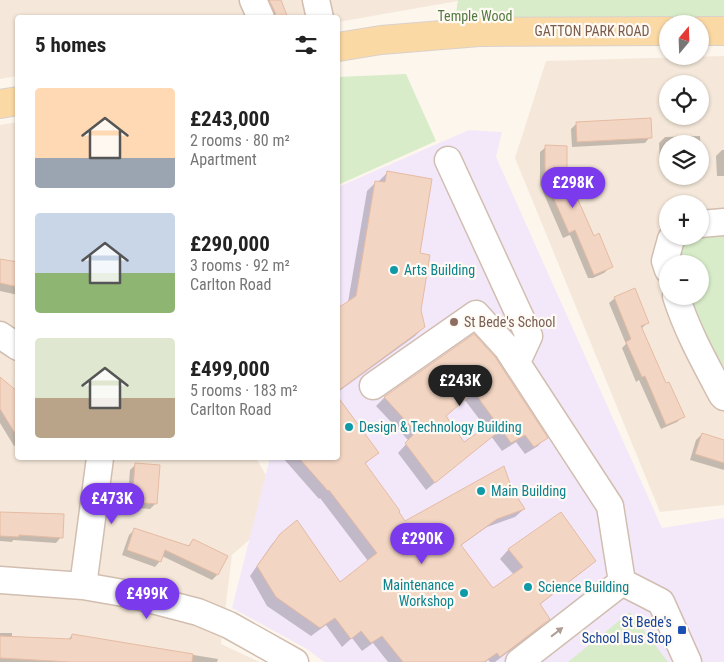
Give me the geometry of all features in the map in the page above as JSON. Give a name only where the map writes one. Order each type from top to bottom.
[{"type":"main road","name":"GATTON PARK ROAD","points":[[340,46],[381,40],[479,32],[659,31]]},
{"type":"main road","points":[[709,31],[724,31]]},
{"type":"main road","points":[[0,104],[15,102]]},
{"type":"street","points":[[253,0],[260,15]]},
{"type":"street","points":[[316,0],[319,15]]},
{"type":"street","points":[[448,160],[529,336],[517,362]]},
{"type":"street","points":[[709,223],[724,222]]},
{"type":"street","points":[[679,305],[708,369],[724,397]]},
{"type":"street","points":[[373,386],[476,314],[508,348],[610,506],[622,582]]},
{"type":"street","points":[[0,335],[15,345]]},
{"type":"street","points":[[83,586],[100,460]]},
{"type":"street","points":[[0,580],[83,586],[129,594],[198,612],[229,625],[295,662]]},
{"type":"street","points":[[519,662],[622,582]]},
{"type":"street","points":[[622,582],[661,602],[688,662]]},
{"type":"shaded area","points":[[0,0],[458,0],[340,22],[340,15],[15,15],[15,76],[0,79]]},
{"type":"shaded area","points":[[709,56],[724,56],[724,505],[660,512],[515,158],[546,61],[659,58],[659,65],[709,65]]},
{"type":"shaded area","points":[[15,122],[15,460],[257,460],[285,508],[232,555],[221,644],[260,662],[0,662],[0,125]]},
{"type":"shaded area","name":"St Bede's School","points":[[469,130],[502,132],[496,157],[662,528],[724,518],[724,662],[324,662],[307,649],[232,608],[269,460],[340,460],[340,186]]},
{"type":"green space","name":"Temple Wood","points":[[458,0],[724,0],[724,31],[709,27],[709,15],[659,15],[659,24],[453,34]]},
{"type":"green space","points":[[406,74],[436,141],[340,184],[340,77]]},
{"type":"green space","points":[[724,224],[724,397],[681,305],[709,305],[709,255],[672,255],[676,245],[709,245],[709,232]]},
{"type":"green space","points":[[630,612],[668,662],[568,662]]},
{"type":"building","points":[[269,0],[281,0],[287,15],[276,15]]},
{"type":"building","points":[[651,118],[652,138],[577,142],[576,122]]},
{"type":"building","points":[[545,145],[567,146],[567,195],[574,191],[594,236],[599,233],[613,267],[594,275],[575,230],[569,233],[545,179]]},
{"type":"building","name":"Arts Building","points":[[387,171],[432,179],[420,253],[430,255],[421,310],[425,327],[340,390],[340,307],[356,296],[375,181],[385,182]]},
{"type":"building","points":[[0,259],[15,262],[15,286],[0,283]]},
{"type":"building","points":[[635,288],[649,323],[641,326],[666,383],[669,382],[685,417],[666,425],[645,376],[642,377],[626,342],[631,339],[614,297]]},
{"type":"building","points":[[474,334],[495,357],[548,438],[534,447],[525,435],[511,443],[474,392],[446,416],[464,442],[490,424],[497,433],[435,483],[405,443],[416,432],[384,397]]},
{"type":"building","points":[[0,377],[15,390],[15,433],[0,409]]},
{"type":"building","name":"Main Building","points":[[340,400],[379,453],[365,463],[400,511],[405,521],[504,466],[512,489],[525,509],[497,519],[461,545],[493,588],[523,567],[508,549],[561,512],[596,561],[540,604],[550,619],[500,657],[497,653],[484,662],[403,662],[382,636],[371,643],[361,631],[351,639],[335,618],[320,628],[276,597],[257,566],[280,534],[297,520],[340,582],[377,553],[301,460],[340,460]]},
{"type":"building","points":[[702,433],[724,440],[724,463],[695,454]]},
{"type":"building","points":[[135,463],[160,465],[157,504],[132,502]]},
{"type":"building","points":[[0,512],[64,514],[63,538],[19,535],[19,537],[0,536]]},
{"type":"building","points":[[134,528],[189,546],[193,539],[228,556],[218,575],[165,550],[161,562],[127,550]]},
{"type":"building","points":[[72,634],[193,654],[192,662],[71,662],[0,658],[0,636],[71,639]]},
{"type":"place","name":"Arts Building","points":[[394,270]]},
{"type":"place","name":"St Bede's School","points":[[454,322]]},
{"type":"place","name":"Design & Technology Building","points":[[349,427]]},
{"type":"place","name":"Main Building","points":[[481,491]]},
{"type":"place","name":"Science Building","points":[[528,587]]},
{"type":"place","name":"Maintenance Workshop","points":[[464,593]]},
{"type":"place","name":"St Bede's School Bus Stop","points":[[682,630]]}]
